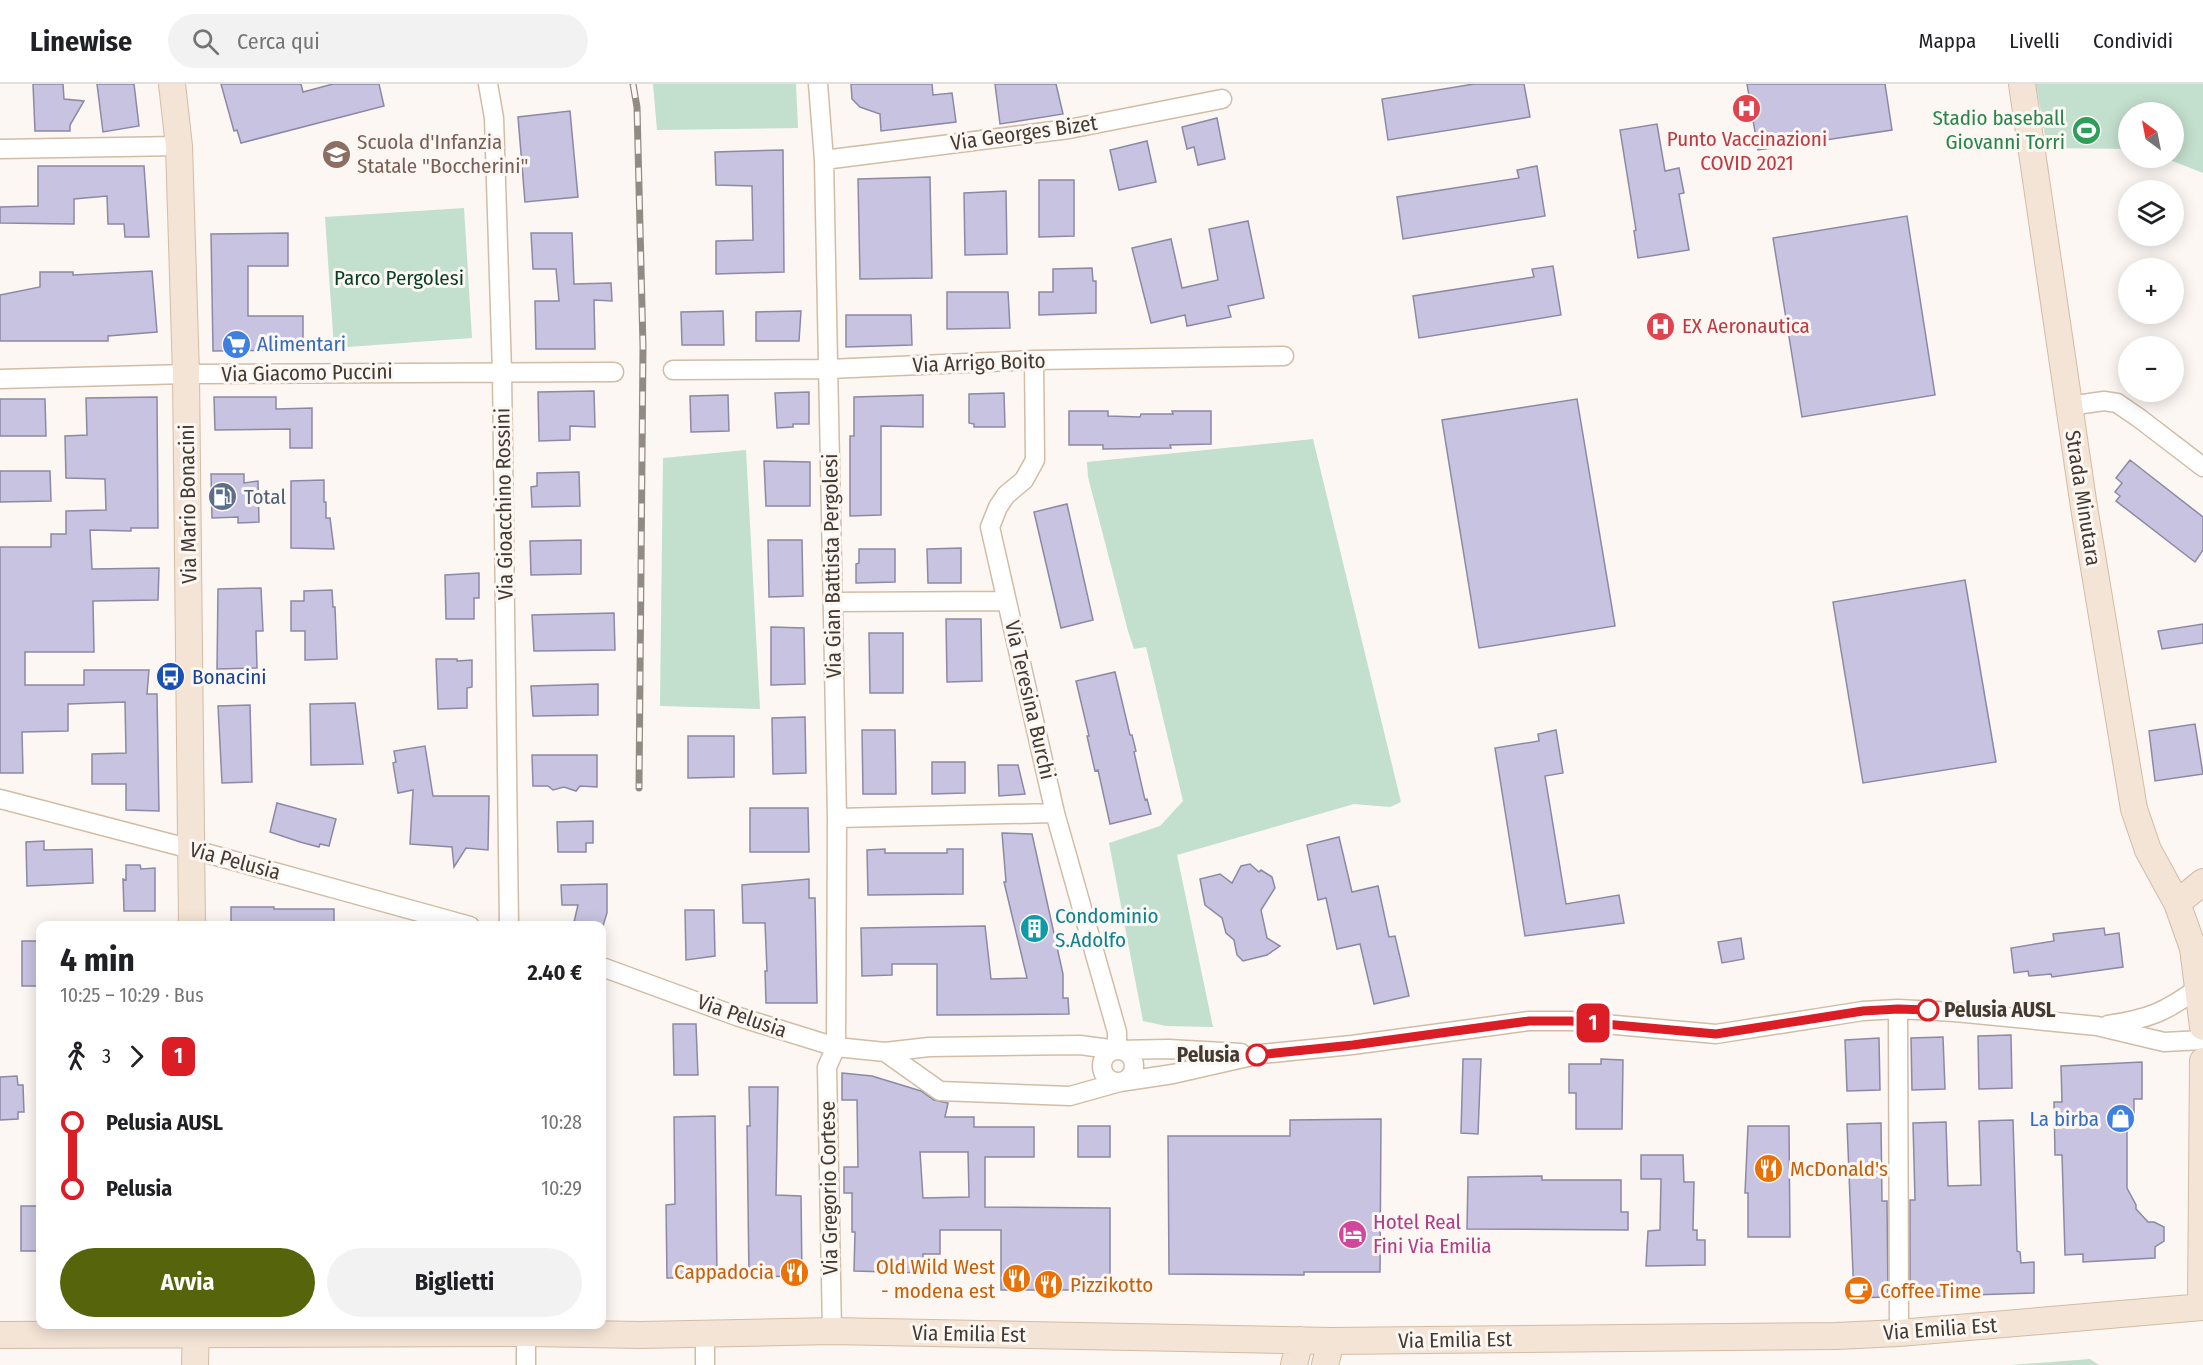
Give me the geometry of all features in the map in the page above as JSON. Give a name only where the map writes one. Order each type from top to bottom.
[{"type":"street","name":"Via Mario Bonacini","points":[[171,84],[179,146],[186,374],[192,921]]},
{"type":"street","name":"Via Gioacchino Rossini","points":[[488,84],[494,118],[502,372],[509,921]]},
{"type":"street","name":"Via Gian Battista Pergolesi","points":[[818,84],[824,160],[829,369],[837,818],[836,1047]]},
{"type":"street","name":"Strada Minutara","points":[[2022,84],[2084,507],[2134,808],[2148,850],[2177,903],[2193,948],[2203,1027]]},
{"type":"street","name":"Via Georges Bizet","points":[[824,160],[1069,129],[1222,99]]},
{"type":"street","points":[[0,149],[179,146]]},
{"type":"street","name":"Via Arrigo Boito","points":[[673,370],[829,369],[1035,360],[1284,356]]},
{"type":"street","name":"Via Teresina Burchi","points":[[1035,360],[1035,460],[1024,480],[1006,495],[998,507],[990,528],[1055,813],[1118,1032],[1117,1050]]},
{"type":"street","name":"Via Giacomo Puccini","points":[[0,379],[186,374],[614,372]]},
{"type":"street","points":[[2069,406],[2104,401],[2117,403],[2203,467]]},
{"type":"street","points":[[833,602],[1007,601]]},
{"type":"street","name":"Via Pelusia","points":[[0,799],[452,921]]},
{"type":"street","points":[[837,818],[1055,813]]},
{"type":"street","points":[[2177,903],[2203,882]]},
{"type":"street","name":"Via Pelusia","points":[[606,968],[739,1017],[836,1047],[885,1052],[929,1047],[1080,1045],[1117,1050],[1168,1049],[1260,1054]]},
{"type":"street","name":"Via Pelusia","points":[[2097,1026],[2137,1020],[2172,1007],[2198,988]]},
{"type":"street","points":[[1898,1009],[1899,1334]]},
{"type":"street","name":"Via Pelusia","points":[[885,1052],[940,1091],[1071,1096],[1120,1082],[1173,1074],[1260,1054],[1353,1045],[1529,1021],[1571,1021],[1716,1034],[1863,1011],[1898,1009],[1955,1012],[2097,1026],[2164,1042],[2203,1040]]},
{"type":"street","name":"Via Gregorio Cortese","points":[[832,1331],[827,1067],[836,1047]]},
{"type":"street","points":[[1117,1050],[1106,1056],[1102,1068],[1108,1079],[1120,1082]]},
{"type":"street","points":[[2202,1307],[2203,1061]]},
{"type":"street","name":"Via Emilia Est","points":[[0,1335],[196,1330],[641,1335],[832,1331],[1300,1340],[1328,1353],[1899,1334],[2202,1307]]},
{"type":"street","points":[[195,1365],[196,1330]]},
{"type":"street","points":[[526,1333],[526,1365]]},
{"type":"street","points":[[705,1333],[705,1365]]},
{"type":"street","points":[[1294,1365],[1300,1340]]},
{"type":"green space","points":[[653,84],[796,84],[798,128],[657,130]]},
{"type":"green space","name":"Stadio baseball Giovanni Torri","points":[[2036,84],[2203,84],[2203,173],[2184,166],[2184,102],[2118,102],[2118,149],[2047,148]]},
{"type":"green space","name":"Parco Pergolesi","points":[[464,208],[472,338],[334,348],[325,217]]},
{"type":"green space","points":[[1313,439],[1401,802],[1390,807],[1354,804],[1177,855],[1213,1027],[1166,1026],[1143,1021],[1109,843],[1160,826],[1183,801],[1146,647],[1134,649],[1128,631],[1088,477],[1087,462]]},
{"type":"green space","points":[[746,450],[760,709],[660,706],[663,458]]},
{"type":"green space","points":[[2090,1359],[2099,1365],[2011,1365]]},
{"type":"building","points":[[33,84],[63,84],[64,99],[84,101],[70,125],[70,131],[35,131]]},
{"type":"building","points":[[97,84],[134,84],[139,126],[103,132]]},
{"type":"building","points":[[221,84],[301,84],[303,92],[333,84],[379,84],[384,106],[241,143],[237,130],[234,131]]},
{"type":"building","points":[[851,84],[932,84],[933,95],[952,93],[956,122],[881,131],[880,114],[860,107],[852,99]]},
{"type":"building","points":[[995,84],[1056,84],[1063,114],[1000,124]]},
{"type":"building","points":[[1474,84],[1524,84],[1530,117],[1388,140],[1382,99]]},
{"type":"building","points":[[1747,84],[1885,84],[1892,130],[1758,150]]},
{"type":"building","points":[[570,111],[578,197],[525,202],[518,117]]},
{"type":"building","points":[[1217,118],[1225,159],[1198,165],[1194,147],[1187,149],[1182,127]]},
{"type":"building","points":[[1657,124],[1665,171],[1679,168],[1684,193],[1679,194],[1689,250],[1638,258],[1634,231],[1636,230],[1620,130]]},
{"type":"building","points":[[1147,141],[1156,182],[1119,190],[1110,150]]},
{"type":"building","points":[[783,150],[784,272],[716,274],[716,241],[753,240],[752,186],[716,185],[715,152]]},
{"type":"building","points":[[38,166],[144,166],[149,237],[125,237],[124,224],[108,224],[107,196],[74,199],[74,224],[0,223],[0,207],[38,206]]},
{"type":"building","points":[[1537,166],[1545,216],[1403,239],[1397,197],[1519,178],[1517,170]]},
{"type":"building","points":[[930,177],[932,278],[860,279],[858,179]]},
{"type":"building","points":[[1039,180],[1074,180],[1074,236],[1039,237]]},
{"type":"building","points":[[1006,191],[1007,254],[965,255],[964,193]]},
{"type":"building","points":[[1907,216],[1935,395],[1802,417],[1773,238]]},
{"type":"building","points":[[1248,221],[1264,298],[1228,306],[1231,317],[1187,326],[1185,315],[1151,323],[1132,248],[1171,239],[1182,288],[1218,280],[1209,229]]},
{"type":"building","points":[[288,233],[288,266],[248,266],[248,316],[303,316],[303,350],[213,351],[211,234]]},
{"type":"building","points":[[531,233],[572,233],[574,284],[611,283],[612,301],[594,300],[595,349],[536,349],[535,301],[559,301],[556,269],[533,269]]},
{"type":"building","points":[[1553,266],[1561,315],[1419,338],[1413,296],[1534,277],[1532,269]]},
{"type":"building","points":[[1092,268],[1093,281],[1096,281],[1096,313],[1039,315],[1039,292],[1053,292],[1053,269]]},
{"type":"building","points":[[152,271],[157,332],[108,336],[108,341],[0,341],[0,295],[40,287],[40,272],[73,272],[73,275]]},
{"type":"building","points":[[947,292],[1008,292],[1010,328],[947,329]]},
{"type":"building","points":[[723,311],[724,345],[682,345],[681,312]]},
{"type":"building","points":[[801,311],[799,341],[756,341],[756,312]]},
{"type":"building","points":[[846,315],[911,315],[912,345],[846,347]]},
{"type":"building","points":[[594,391],[595,427],[570,426],[570,440],[539,441],[538,392]]},
{"type":"building","points":[[809,392],[809,424],[793,424],[793,427],[777,428],[775,393]]},
{"type":"building","points":[[1004,393],[1005,427],[974,427],[974,424],[969,423],[969,394]]},
{"type":"building","points":[[728,395],[729,431],[691,432],[690,396]]},
{"type":"building","points":[[923,395],[923,427],[881,426],[881,515],[850,516],[850,436],[854,436],[854,397]]},
{"type":"building","points":[[157,397],[158,528],[131,528],[131,531],[90,530],[92,569],[159,568],[158,600],[93,601],[94,652],[25,652],[25,685],[84,685],[84,670],[149,670],[147,694],[157,694],[159,811],[126,810],[126,784],[92,784],[92,754],[126,753],[125,702],[68,704],[68,731],[22,732],[23,773],[0,773],[0,547],[51,547],[51,534],[66,534],[66,511],[106,510],[105,479],[66,478],[65,436],[87,435],[86,398]]},
{"type":"building","points":[[214,397],[276,397],[276,409],[312,408],[312,448],[290,448],[290,429],[215,430]]},
{"type":"building","points":[[0,399],[45,399],[46,436],[0,436]]},
{"type":"building","points":[[1577,399],[1615,626],[1479,648],[1442,420]]},
{"type":"building","points":[[1069,411],[1108,411],[1108,416],[1140,417],[1141,414],[1173,414],[1172,411],[1211,411],[1211,444],[1170,445],[1171,448],[1103,449],[1103,445],[1069,445]]},
{"type":"building","points":[[2130,460],[2203,517],[2203,550],[2195,562],[2116,501],[2120,496],[2115,492],[2122,483],[2116,478]]},
{"type":"building","points":[[764,461],[810,462],[810,506],[766,506]]},
{"type":"building","points":[[0,471],[50,471],[51,501],[0,502]]},
{"type":"building","points":[[579,472],[580,506],[532,507],[531,487],[537,486],[537,473]]},
{"type":"building","points":[[211,474],[244,474],[244,483],[258,481],[259,522],[238,523],[238,517],[212,518]]},
{"type":"building","points":[[324,480],[326,518],[330,518],[334,549],[291,548],[291,481]]},
{"type":"building","points":[[1067,504],[1093,620],[1061,628],[1034,512]]},
{"type":"building","points":[[581,540],[581,574],[531,575],[530,541]]},
{"type":"building","points":[[768,540],[802,540],[803,596],[769,597]]},
{"type":"building","points":[[961,548],[961,583],[928,583],[927,549]]},
{"type":"building","points":[[859,549],[895,549],[895,582],[856,583]]},
{"type":"building","points":[[479,573],[479,598],[474,598],[474,619],[446,619],[445,575]]},
{"type":"building","points":[[1965,580],[1996,762],[1863,783],[1833,602]]},
{"type":"building","points":[[261,588],[263,631],[256,631],[257,668],[217,669],[218,589]]},
{"type":"building","points":[[332,590],[337,659],[305,660],[305,631],[291,631],[291,601],[304,601],[304,591]]},
{"type":"building","points":[[614,613],[615,650],[534,651],[532,615]]},
{"type":"building","points":[[946,619],[981,619],[982,681],[947,682]]},
{"type":"building","points":[[2203,624],[2203,643],[2162,649],[2158,631]]},
{"type":"building","points":[[771,627],[804,628],[805,684],[771,685]]},
{"type":"building","points":[[869,633],[903,633],[903,693],[870,693]]},
{"type":"building","points":[[436,659],[472,660],[472,687],[467,688],[467,708],[438,709]]},
{"type":"building","points":[[1115,672],[1136,751],[1134,752],[1145,800],[1147,799],[1151,814],[1110,824],[1098,770],[1095,771],[1076,681]]},
{"type":"building","points":[[598,684],[598,715],[533,716],[531,686]]},
{"type":"building","points":[[355,703],[363,764],[311,765],[310,704]]},
{"type":"building","points":[[250,705],[252,782],[222,783],[218,706]]},
{"type":"building","points":[[805,717],[806,773],[773,774],[772,718]]},
{"type":"building","points":[[2195,724],[2203,774],[2155,781],[2149,731]]},
{"type":"building","points":[[862,730],[895,730],[896,794],[863,794]]},
{"type":"building","points":[[1556,730],[1563,773],[1545,776],[1566,904],[1619,895],[1624,923],[1525,936],[1495,748],[1539,741],[1538,734]]},
{"type":"building","points":[[688,736],[734,736],[734,777],[688,778]]},
{"type":"building","points":[[425,746],[433,796],[489,796],[488,850],[466,848],[454,867],[452,847],[410,844],[413,790],[398,793],[393,763],[396,762],[394,751]]},
{"type":"building","points":[[532,755],[597,755],[597,787],[580,786],[576,791],[564,787],[553,790],[548,786],[533,786]]},
{"type":"building","points":[[932,762],[965,762],[965,793],[932,794]]},
{"type":"building","points":[[998,765],[1018,765],[1025,794],[999,796]]},
{"type":"building","points":[[277,803],[336,819],[329,846],[320,844],[319,847],[270,832]]},
{"type":"building","points":[[750,808],[808,808],[809,852],[750,852]]},
{"type":"building","points":[[593,821],[593,843],[586,843],[586,852],[558,852],[557,822]]},
{"type":"building","points":[[1002,833],[1032,834],[1063,974],[1063,998],[1068,998],[1069,1014],[937,1015],[937,964],[892,964],[892,975],[862,976],[861,928],[985,926],[991,979],[1027,978],[1004,882],[1006,882]]},
{"type":"building","points":[[1339,837],[1352,892],[1378,886],[1389,937],[1395,936],[1409,996],[1374,1004],[1360,944],[1337,949],[1326,898],[1318,900],[1307,845]]},
{"type":"building","points":[[44,841],[44,850],[92,849],[93,883],[27,886],[26,842]]},
{"type":"building","points":[[885,849],[885,853],[947,853],[947,849],[963,849],[963,894],[868,895],[867,850]]},
{"type":"building","points":[[1250,864],[1259,872],[1261,870],[1272,877],[1275,888],[1261,910],[1267,938],[1280,946],[1267,955],[1243,961],[1237,955],[1234,940],[1226,933],[1222,918],[1205,905],[1200,879],[1220,874],[1232,883],[1241,866]]},
{"type":"building","points":[[126,865],[140,865],[141,869],[155,868],[155,911],[124,911],[123,879],[126,880]]},
{"type":"building","points":[[809,879],[809,898],[815,898],[817,1003],[766,1003],[765,923],[743,923],[742,885]]},
{"type":"building","points":[[607,884],[607,913],[604,921],[574,921],[578,905],[562,905],[561,885]]},
{"type":"building","points":[[231,907],[334,909],[334,921],[231,921]]},
{"type":"building","points":[[685,910],[714,910],[715,956],[686,960]]},
{"type":"building","points":[[2104,928],[2105,935],[2119,933],[2123,967],[2052,977],[2051,974],[2029,976],[2028,971],[2014,973],[2011,948],[2054,941],[2053,934]]},
{"type":"building","points":[[1741,938],[1744,959],[1722,963],[1718,942]]},
{"type":"building","points":[[22,941],[36,941],[36,986],[22,986]]},
{"type":"building","points":[[673,1024],[696,1024],[698,1075],[674,1075]]},
{"type":"building","points":[[2011,1035],[2012,1088],[1979,1089],[1978,1036]]},
{"type":"building","points":[[1943,1037],[1945,1089],[1912,1090],[1911,1038]]},
{"type":"building","points":[[1879,1038],[1880,1090],[1847,1091],[1845,1040]]},
{"type":"building","points":[[1463,1059],[1481,1059],[1478,1134],[1461,1133]]},
{"type":"building","points":[[1601,1059],[1623,1060],[1622,1129],[1576,1129],[1576,1093],[1569,1093],[1569,1064],[1601,1064]]},
{"type":"building","points":[[2142,1062],[2142,1099],[2134,1099],[2134,1116],[2127,1130],[2127,1188],[2136,1209],[2148,1222],[2164,1227],[2164,1241],[2155,1247],[2155,1258],[2083,1262],[2083,1254],[2065,1255],[2062,1155],[2055,1155],[2054,1102],[2062,1102],[2061,1066]]},
{"type":"building","points":[[842,1073],[872,1076],[921,1091],[934,1100],[948,1103],[945,1117],[974,1117],[974,1127],[1034,1127],[1034,1157],[985,1157],[985,1207],[1110,1208],[1110,1290],[1001,1290],[1001,1230],[940,1230],[940,1254],[923,1254],[923,1273],[854,1271],[855,1232],[852,1232],[852,1193],[844,1193],[844,1167],[858,1167],[857,1100],[842,1100]],"holes":[[[920,1152],[968,1152],[969,1197],[923,1198]]]},
{"type":"building","points":[[17,1076],[18,1085],[23,1085],[24,1112],[18,1112],[18,1119],[0,1120],[0,1077]]},
{"type":"building","points":[[749,1087],[778,1087],[776,1195],[801,1196],[802,1276],[749,1277],[747,1126],[750,1126]]},
{"type":"building","points":[[715,1116],[717,1277],[667,1278],[666,1205],[675,1204],[674,1117]]},
{"type":"building","points":[[1381,1119],[1380,1272],[1304,1272],[1304,1275],[1169,1274],[1168,1136],[1290,1136],[1290,1120]]},
{"type":"building","points":[[2013,1120],[2017,1251],[2020,1252],[2021,1263],[2034,1262],[2034,1293],[1910,1297],[1910,1200],[1915,1200],[1913,1123],[1946,1122],[1948,1186],[1981,1185],[1979,1121]]},
{"type":"building","points":[[1881,1123],[1882,1201],[1887,1201],[1888,1297],[1854,1298],[1847,1124]]},
{"type":"building","points":[[1078,1126],[1110,1126],[1110,1157],[1078,1157]]},
{"type":"building","name":"McDonald's","points":[[1748,1126],[1789,1126],[1790,1237],[1748,1237],[1748,1193],[1745,1193]]},
{"type":"building","points":[[1641,1155],[1683,1155],[1684,1182],[1694,1182],[1693,1230],[1697,1230],[1697,1240],[1705,1240],[1705,1265],[1646,1266],[1648,1231],[1660,1230],[1661,1179],[1641,1179]]},
{"type":"building","points":[[1542,1176],[1542,1180],[1621,1180],[1621,1212],[1628,1212],[1628,1230],[1467,1229],[1468,1177]]},
{"type":"building","points":[[21,1206],[36,1206],[36,1251],[21,1251]]},
{"type":"railway","points":[[633,84],[637,107],[643,347],[639,788]]},
{"type":"bus line","name":"1","points":[[1257,1055],[1353,1045],[1529,1021],[1571,1021],[1716,1034],[1863,1011],[1928,1010]]},
{"type":"place","name":"Punto Vaccinazioni COVID 2021","points":[[1747,108]]},
{"type":"place","name":"Stadio baseball Giovanni Torri","points":[[2086,130]]},
{"type":"place","name":"Scuola d'Infanzia Statale \"Boccherini\"","points":[[336,154]]},
{"type":"place","name":"EX Aeronautica","points":[[1661,326]]},
{"type":"place","name":"Alimentari","points":[[236,344]]},
{"type":"place","name":"Total","points":[[223,497]]},
{"type":"place","name":"Bonacini","points":[[171,677]]},
{"type":"place","name":"Condominio S.Adolfo","points":[[1034,928]]},
{"type":"place","name":"Pelusia AUSL","points":[[1928,1010]]},
{"type":"place","name":"Pelusia","points":[[1257,1055]]},
{"type":"place","name":"La birba","points":[[2120,1119]]},
{"type":"place","name":"McDonald's","points":[[1769,1169]]},
{"type":"place","name":"Hotel Real Fini Via Emilia","points":[[1352,1234]]},
{"type":"place","name":"Cappadocia","points":[[795,1272]]},
{"type":"place","name":"Old Wild West - modena est","points":[[1016,1279]]},
{"type":"place","name":"Pizzikotto","points":[[1049,1285]]},
{"type":"place","name":"Coffee Time","points":[[1859,1291]]}]
